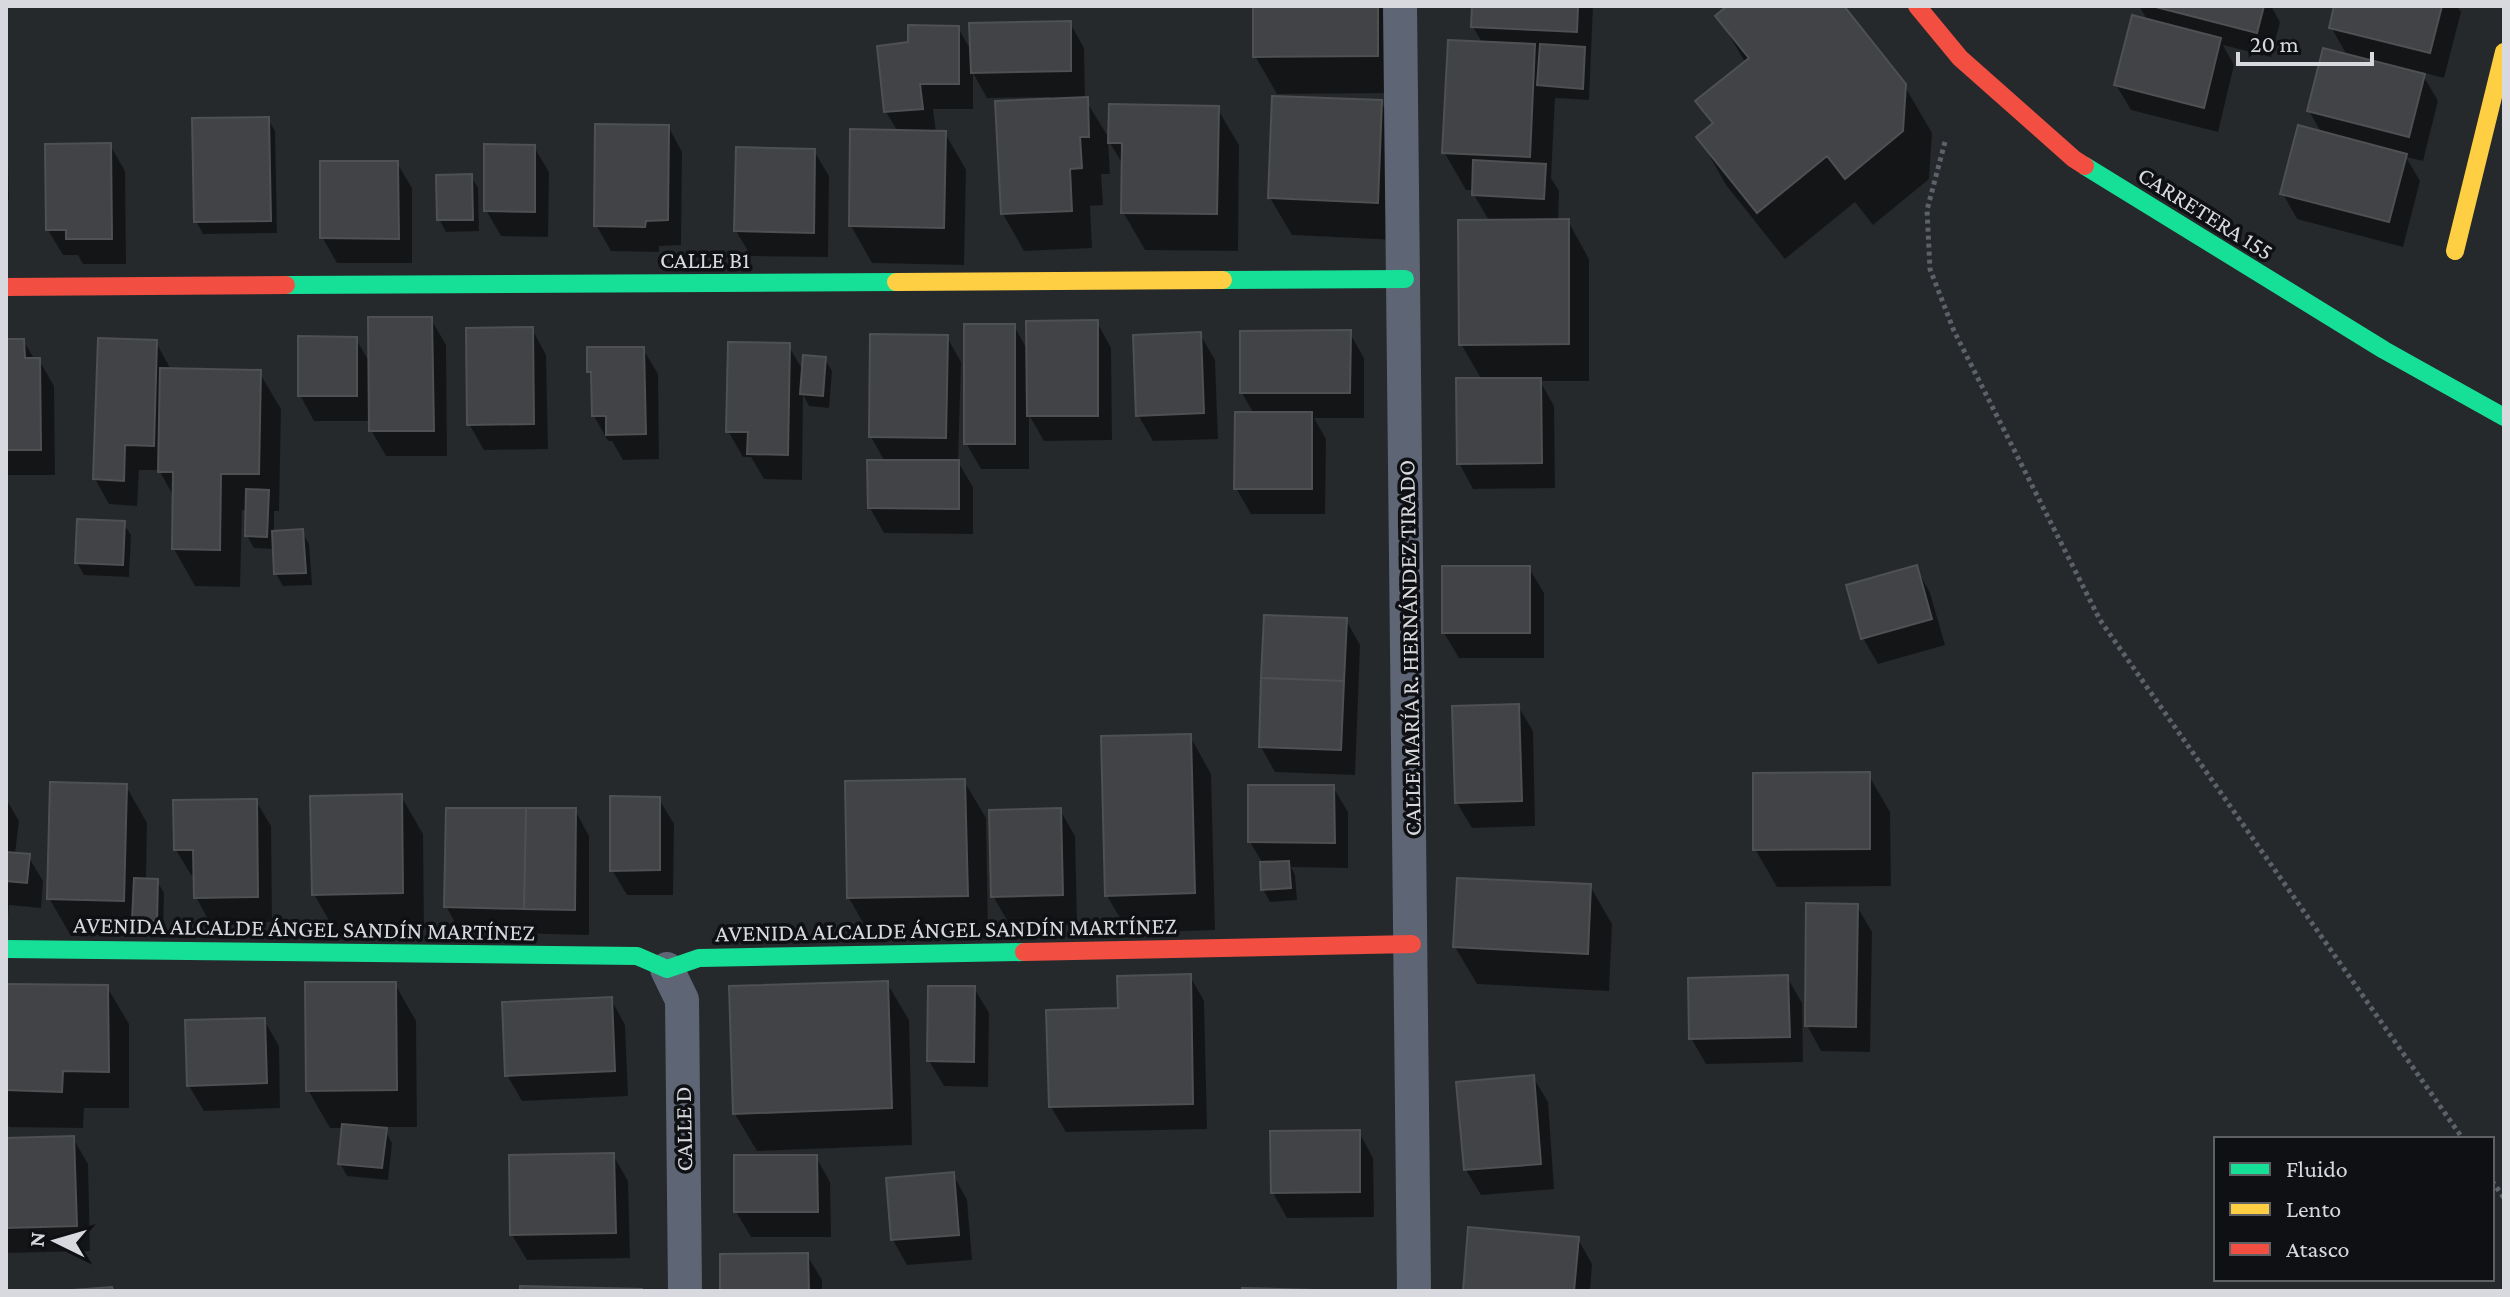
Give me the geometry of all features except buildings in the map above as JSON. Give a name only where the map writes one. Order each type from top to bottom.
[{"type":"street","name":"CALLE MARÍA R. HERNÁNDEZ TIRADO","points":[[1400,6],[1414,1291]]},
{"type":"street","name":"CARRETERA 155","points":[[1917,6],[1960,58],[2074,159],[2384,350],[2504,417]]},
{"type":"street","points":[[2455,251],[2504,52]]},
{"type":"street","name":"CALLE B1","points":[[6,287],[1405,279]]},
{"type":"street","name":"AVENIDA ALCALDE ÁNGEL SANDÍN MARTÍNEZ","points":[[6,949],[637,956],[667,969],[699,958],[1412,944]]},
{"type":"street","name":"CALLE D","points":[[667,969],[682,1000],[685,1291]]},
{"type":"path","points":[[1945,142],[1927,210],[1930,269],[1954,331],[2100,620],[2462,1137]]},
{"type":"traffic: fast","points":[[2085,166],[2384,350],[2504,417]]},
{"type":"traffic: fast","points":[[1223,280],[1405,279]]},
{"type":"traffic: fast","points":[[286,285],[896,282]]},
{"type":"traffic: fast","points":[[6,949],[637,956],[667,969],[699,958],[1024,952]]},
{"type":"traffic: slow","points":[[2455,251],[2504,52]]},
{"type":"traffic: slow","points":[[896,282],[1223,280]]},
{"type":"traffic: jam","points":[[1917,6],[1960,58],[2085,166]]},
{"type":"traffic: jam","points":[[6,287],[286,285]]},
{"type":"traffic: jam","points":[[1024,952],[1412,944]]}]
